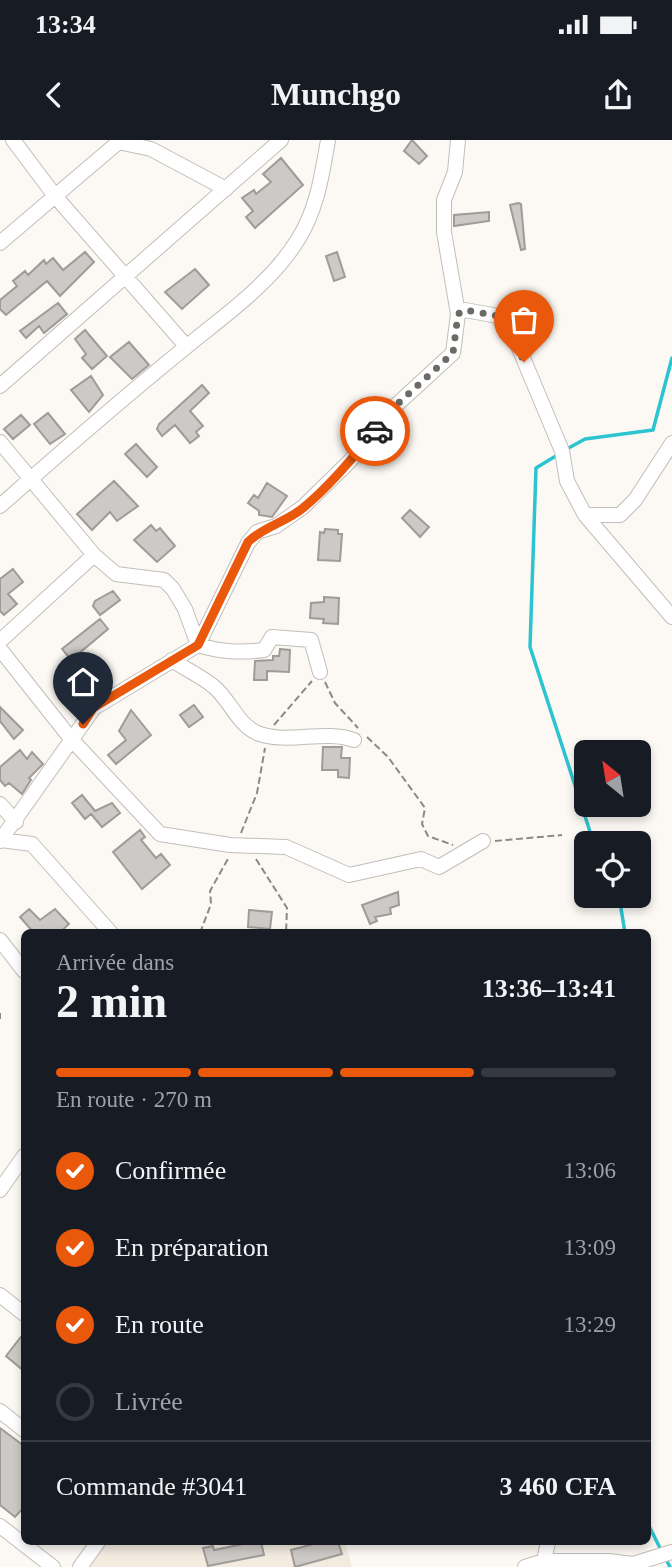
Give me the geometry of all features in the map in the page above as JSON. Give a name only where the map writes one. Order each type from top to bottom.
[{"type":"street","points":[[13,140],[55,196],[186,346]]},
{"type":"street","points":[[0,386],[281,140]]},
{"type":"street","points":[[0,506],[186,346],[234,310],[297,241],[319,193],[328,140]]},
{"type":"street","points":[[1,841],[93,708],[198,645],[248,542],[257,532],[276,526],[303,507],[350,461],[393,408],[453,353],[458,314],[444,232],[444,200],[454,172],[458,140]]},
{"type":"street","points":[[0,243],[120,141],[151,149],[226,189]]},
{"type":"street","points":[[458,314],[465,310],[498,316],[507,328],[518,346],[562,451],[567,481],[585,515],[672,617]]},
{"type":"street","points":[[0,442],[94,555],[116,573],[164,580],[185,609],[198,645]]},
{"type":"street","points":[[585,515],[620,515],[635,500],[672,443]]},
{"type":"street","points":[[0,640],[94,555]]},
{"type":"street","points":[[198,645],[222,652],[246,652],[264,650],[272,636],[311,640],[320,672]]},
{"type":"street","points":[[0,649],[72,740],[160,834],[240,846],[286,847],[349,875],[421,859],[439,867],[483,841]]},
{"type":"street","points":[[172,660],[215,687],[234,713],[257,733],[360,735]]},
{"type":"street","points":[[0,804],[16,822]]},
{"type":"street","points":[[1,841],[32,844],[107,929]]},
{"type":"street","points":[[0,940],[21,967]]},
{"type":"street","points":[[0,1190],[21,1160]]},
{"type":"street","points":[[0,1295],[21,1312]]},
{"type":"street","points":[[0,1411],[21,1428]]},
{"type":"street","points":[[0,1526],[21,1543]]},
{"type":"street","points":[[24,1545],[52,1567]]},
{"type":"street","points":[[80,1567],[96,1545]]},
{"type":"street","points":[[544,1561],[547,1545]]},
{"type":"street","points":[[525,1567],[544,1561],[609,1560],[633,1564],[671,1552]]},
{"type":"path","points":[[202,929],[211,904],[210,891],[240,846],[257,793],[266,734],[320,672],[335,703],[360,735],[388,757],[425,808],[422,824],[428,836],[444,840],[458,848]]},
{"type":"path","points":[[483,841],[562,835]]},
{"type":"path","points":[[240,846],[287,908],[286,929]]},
{"type":"path","points":[[0,1013],[0,1019]]},
{"type":"shaded area","points":[[106,1545],[346,1545],[352,1567],[88,1567]]},
{"type":"building","points":[[412,140],[427,156],[419,164],[404,151]]},
{"type":"building","points":[[281,158],[303,185],[255,228],[246,217],[253,211],[242,198],[254,190],[256,194],[271,182],[263,174]]},
{"type":"building","points":[[521,204],[525,249],[521,250],[510,205]]},
{"type":"building","points":[[489,212],[489,221],[454,226],[454,215]]},
{"type":"building","points":[[85,252],[94,262],[60,296],[47,281],[6,315],[0,309],[0,300],[17,286],[13,281],[25,271],[28,275],[44,260],[46,264],[53,258],[63,270]]},
{"type":"building","points":[[337,252],[345,277],[334,281],[326,256]]},
{"type":"building","points":[[195,269],[209,285],[182,309],[165,292]]},
{"type":"building","points":[[58,303],[67,314],[44,333],[39,326],[26,338],[20,331]]},
{"type":"building","points":[[85,330],[107,356],[92,369],[82,358],[86,354],[75,339]]},
{"type":"building","points":[[129,342],[149,365],[132,379],[110,357]]},
{"type":"building","points":[[91,376],[103,395],[89,412],[71,390]]},
{"type":"building","points":[[202,385],[209,393],[190,411],[203,426],[196,432],[199,436],[190,443],[175,425],[162,436],[157,429],[159,424]]},
{"type":"building","points":[[48,413],[65,434],[50,444],[34,424]]},
{"type":"building","points":[[21,415],[30,425],[13,439],[4,429]]},
{"type":"building","points":[[136,444],[157,467],[147,477],[125,454]]},
{"type":"building","points":[[114,481],[138,506],[117,521],[110,512],[92,530],[77,514]]},
{"type":"building","points":[[267,483],[287,496],[272,517],[259,515],[259,511],[248,503],[254,495],[258,498]]},
{"type":"building","points":[[410,510],[429,527],[420,537],[402,518]]},
{"type":"building","points":[[151,525],[156,531],[160,528],[175,546],[157,562],[134,540]]},
{"type":"building","points":[[325,529],[338,530],[338,534],[342,534],[340,561],[318,560],[320,532],[324,533]]},
{"type":"building","points":[[13,569],[23,582],[8,594],[17,604],[4,615],[0,611],[0,579]]},
{"type":"building","points":[[113,591],[120,600],[100,615],[93,606],[95,601]]},
{"type":"building","points":[[324,597],[339,598],[338,624],[323,623],[324,619],[310,618],[311,603],[324,602]]},
{"type":"building","points":[[100,619],[108,629],[71,660],[62,649]]},
{"type":"building","points":[[280,649],[290,650],[289,672],[267,671],[267,680],[254,680],[255,661],[273,660],[273,656],[279,656]]},
{"type":"building","points":[[194,705],[203,717],[189,727],[180,715]]},
{"type":"building","points":[[0,707],[23,730],[14,739],[0,721]]},
{"type":"building","points":[[131,710],[151,735],[116,764],[108,755],[126,740],[119,731]]},
{"type":"building","points":[[323,747],[342,747],[341,758],[350,758],[349,778],[338,777],[338,770],[322,770]]},
{"type":"building","points":[[20,750],[27,759],[32,752],[43,764],[29,778],[31,780],[22,794],[9,783],[5,786],[0,780],[0,767]]},
{"type":"building","points":[[82,795],[95,811],[112,803],[120,813],[102,827],[91,814],[85,819],[72,803]]},
{"type":"building","points":[[140,830],[145,837],[141,840],[156,858],[161,854],[170,865],[142,889],[113,852]]},
{"type":"building","points":[[398,892],[399,905],[390,908],[391,914],[375,917],[377,921],[370,924],[362,905]]},
{"type":"building","points":[[29,909],[40,920],[55,909],[69,924],[63,929],[30,929],[20,917]]},
{"type":"building","points":[[249,910],[272,912],[270,929],[248,927]]},
{"type":"building","points":[[21,1337],[21,1368],[6,1356]]},
{"type":"building","points":[[0,1428],[21,1444],[21,1510],[15,1517],[0,1505]]},
{"type":"building","points":[[238,1545],[262,1545],[264,1555],[208,1566],[203,1548],[213,1546],[214,1550]]},
{"type":"building","points":[[310,1545],[339,1545],[342,1554],[295,1567],[291,1550]]},
{"type":"waterway","points":[[565,450],[585,439],[653,430],[672,358]]},
{"type":"waterway","points":[[559,454],[536,468],[530,647],[590,831]]},
{"type":"waterway","points":[[621,908],[624,929]]},
{"type":"waterway","points":[[651,1530],[661,1550]]},
{"type":"waterway","points":[[665,1557],[670,1567]]},
{"type":"way so far","points":[[375,431],[393,408],[453,353],[458,314],[465,310],[498,316],[518,346],[524,362]]},
{"type":"route","points":[[83,724],[93,708],[198,645],[248,542],[257,532],[276,526],[303,507],[350,461],[375,431]]}]
